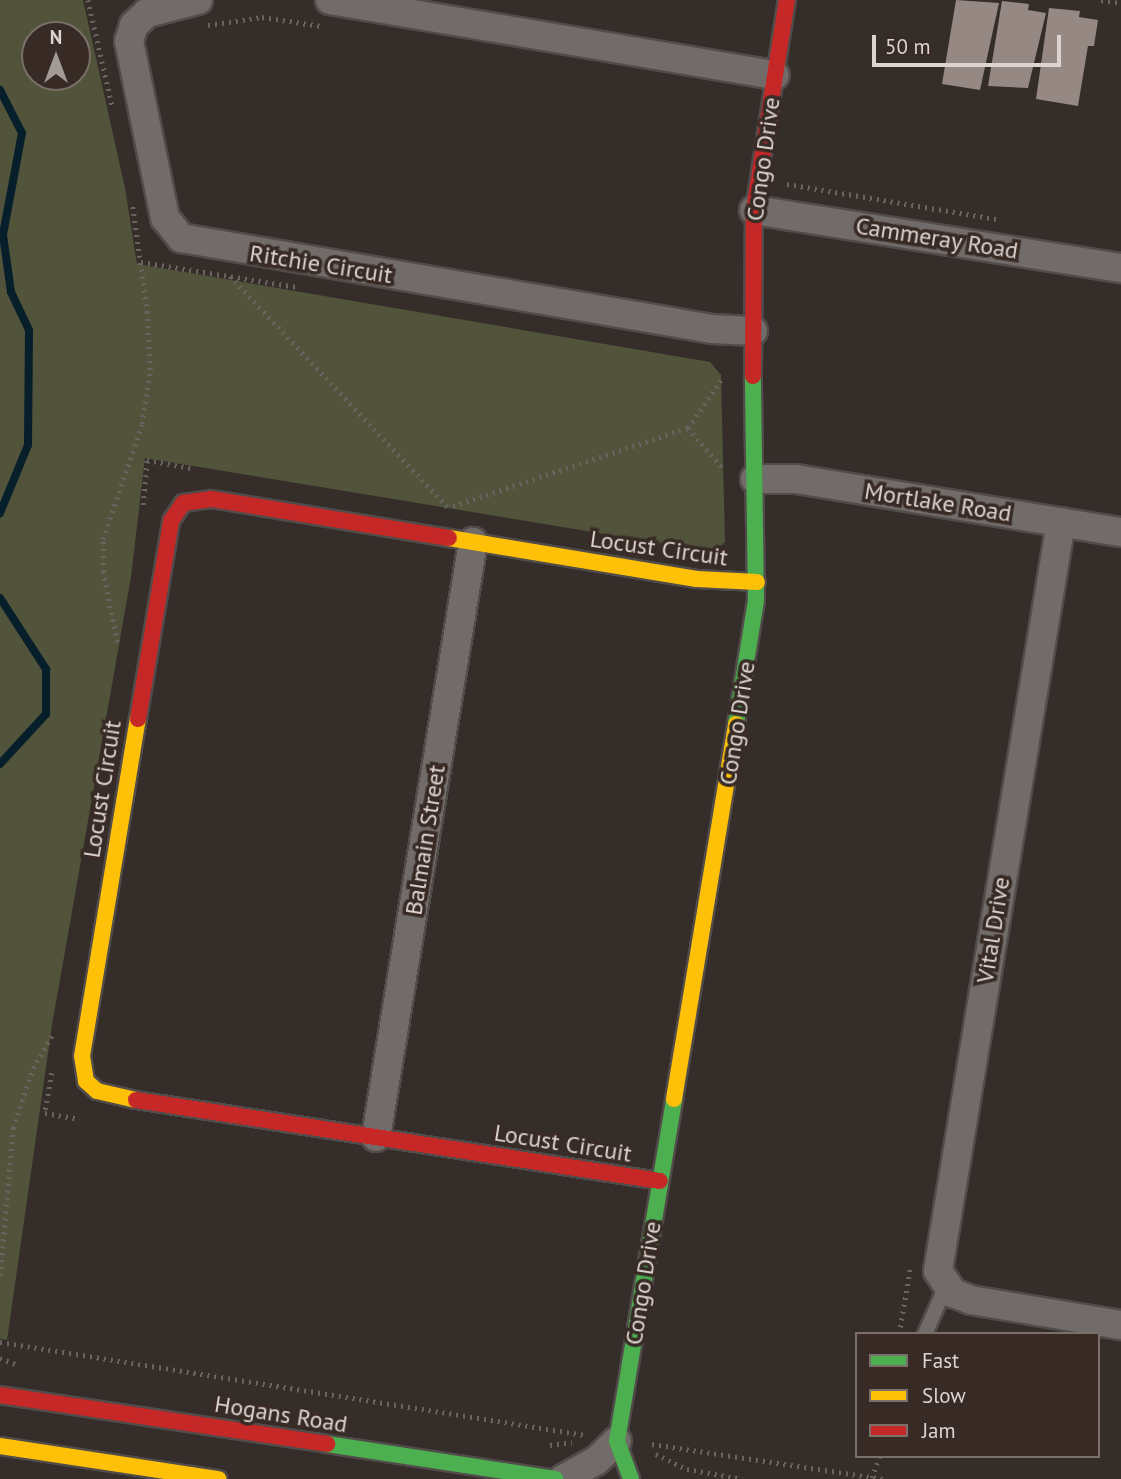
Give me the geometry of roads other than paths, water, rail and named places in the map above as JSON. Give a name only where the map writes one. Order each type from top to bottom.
[{"type":"street","points":[[330,0],[775,75]]},
{"type":"street","name":"Congo Drive","points":[[631,1479],[617,1441],[757,582],[754,209],[787,0]]},
{"type":"street","name":"Ritchie Circuit","points":[[200,13],[147,13],[134,24],[129,41],[165,218],[181,238],[712,328],[753,331]]},
{"type":"street","name":"Cammeray Road","points":[[754,209],[1121,268]]},
{"type":"street","name":"Mortlake Road","points":[[755,480],[796,479],[1121,532]]},
{"type":"street","name":"Locust Circuit","points":[[660,1181],[103,1094],[86,1081],[82,1056],[169,533],[177,508],[191,500],[211,499],[715,582],[757,582]]},
{"type":"street","name":"Vital Drive","points":[[946,1286],[939,1260],[1061,522]]},
{"type":"street","name":"Balmain Street","points":[[376,1137],[460,540]]},
{"type":"street","points":[[946,1286],[971,1300],[1121,1325]]},
{"type":"street","name":"Hogans Road","points":[[0,1395],[555,1479]]},
{"type":"street","points":[[563,1479],[596,1461],[617,1441]]},
{"type":"street","points":[[0,1446],[219,1479]]},
{"type":"lane","points":[[926,1332],[946,1286]]},
{"type":"waterway","points":[[0,90],[22,133],[3,235],[11,292],[29,330],[28,445],[0,513]]},
{"type":"waterway","points":[[0,598],[46,669],[46,714],[0,764]]}]
